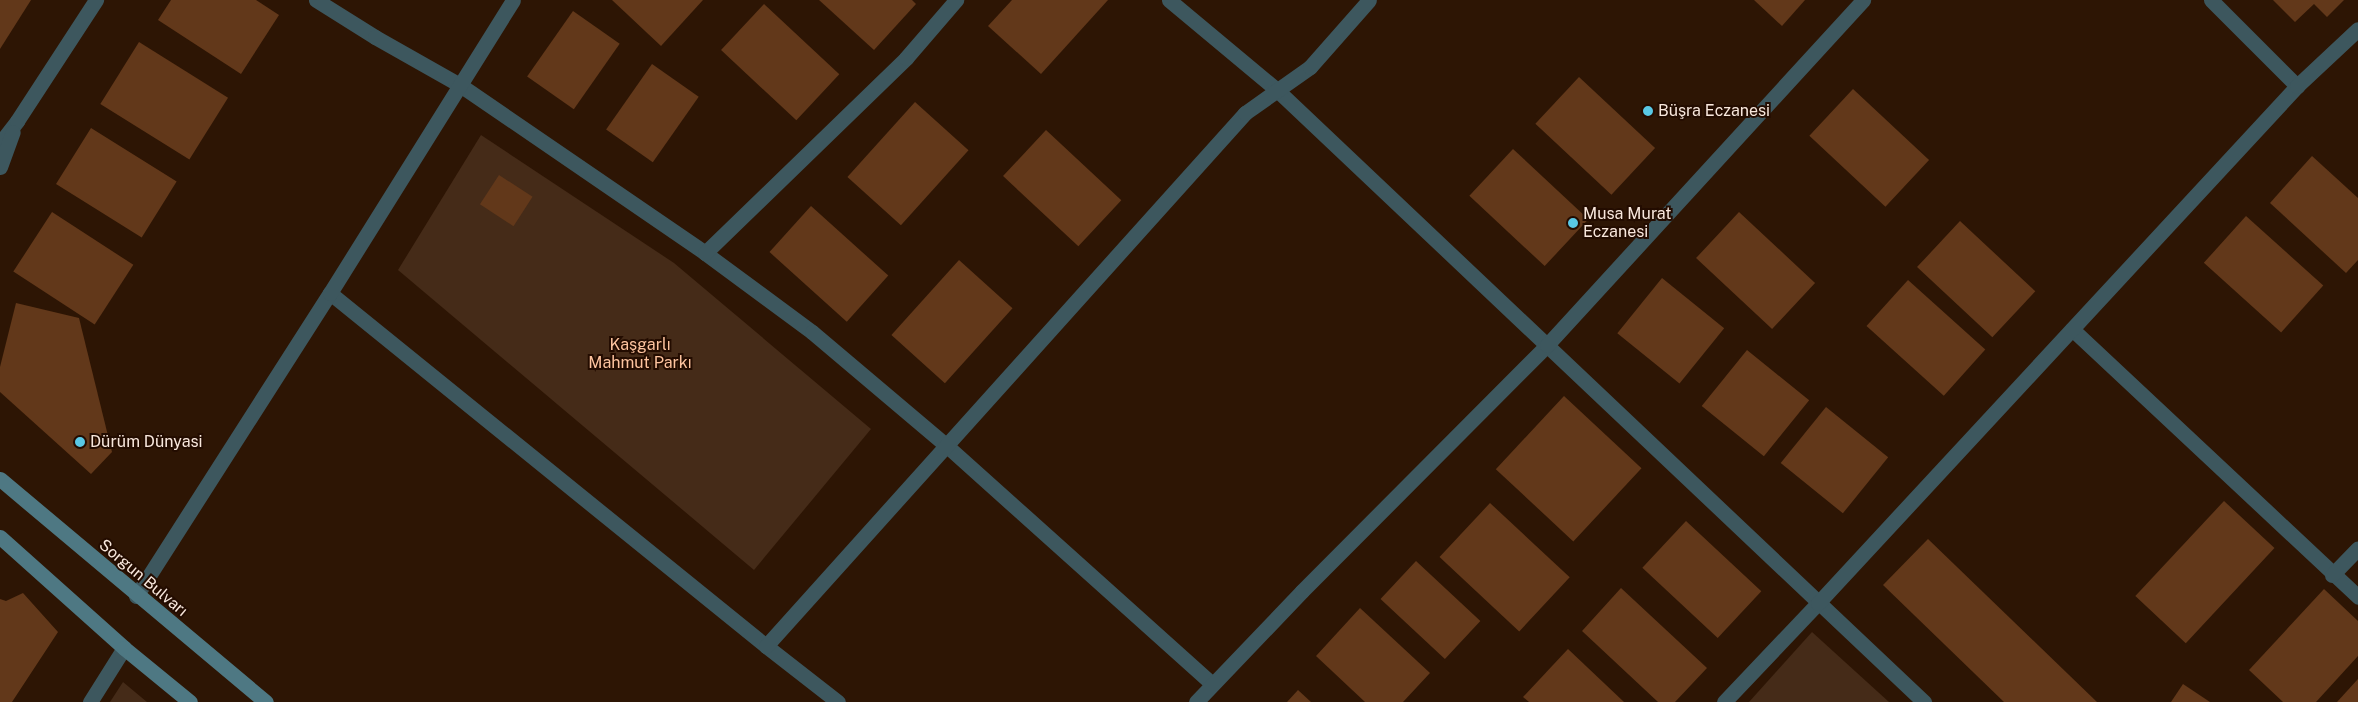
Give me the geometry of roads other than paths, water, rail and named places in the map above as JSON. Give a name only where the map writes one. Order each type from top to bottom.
[{"type":"main road","name":"Sorgun Bulvarı","points":[[0,479],[136,596],[266,702]]},
{"type":"main road","points":[[0,537],[124,648],[190,702]]},
{"type":"street","points":[[0,143],[18,121],[96,0]]},
{"type":"street","points":[[316,0],[375,37],[460,84],[705,253],[812,332],[947,446],[1212,684]]},
{"type":"street","points":[[136,596],[330,293],[513,0]]},
{"type":"street","points":[[705,253],[906,58],[956,0]]},
{"type":"street","points":[[1169,0],[1277,90],[1924,702]]},
{"type":"street","points":[[766,646],[1245,113],[1310,67],[1369,0]]},
{"type":"street","points":[[1196,702],[1547,345],[1863,0]]},
{"type":"street","points":[[2211,0],[2297,86]]},
{"type":"street","points":[[1724,702],[2297,86],[2358,29]]},
{"type":"street","points":[[0,167],[18,121]]},
{"type":"street","points":[[330,293],[766,646],[838,702]]},
{"type":"street","points":[[2072,329],[2332,575],[2358,597]]},
{"type":"street","points":[[2332,575],[2358,548]]},
{"type":"street","points":[[90,702],[124,648]]},
{"type":"place","name":"Büşra Eczanesi","points":[[1648,111]]},
{"type":"place","name":"Musa Murat Eczanesi","points":[[1573,223]]},
{"type":"place","name":"Dürüm Dünyasi","points":[[80,442]]},
{"type":"park label","name":"Kaşgarlı Mahmut Parkı","points":[[640,354]]}]
